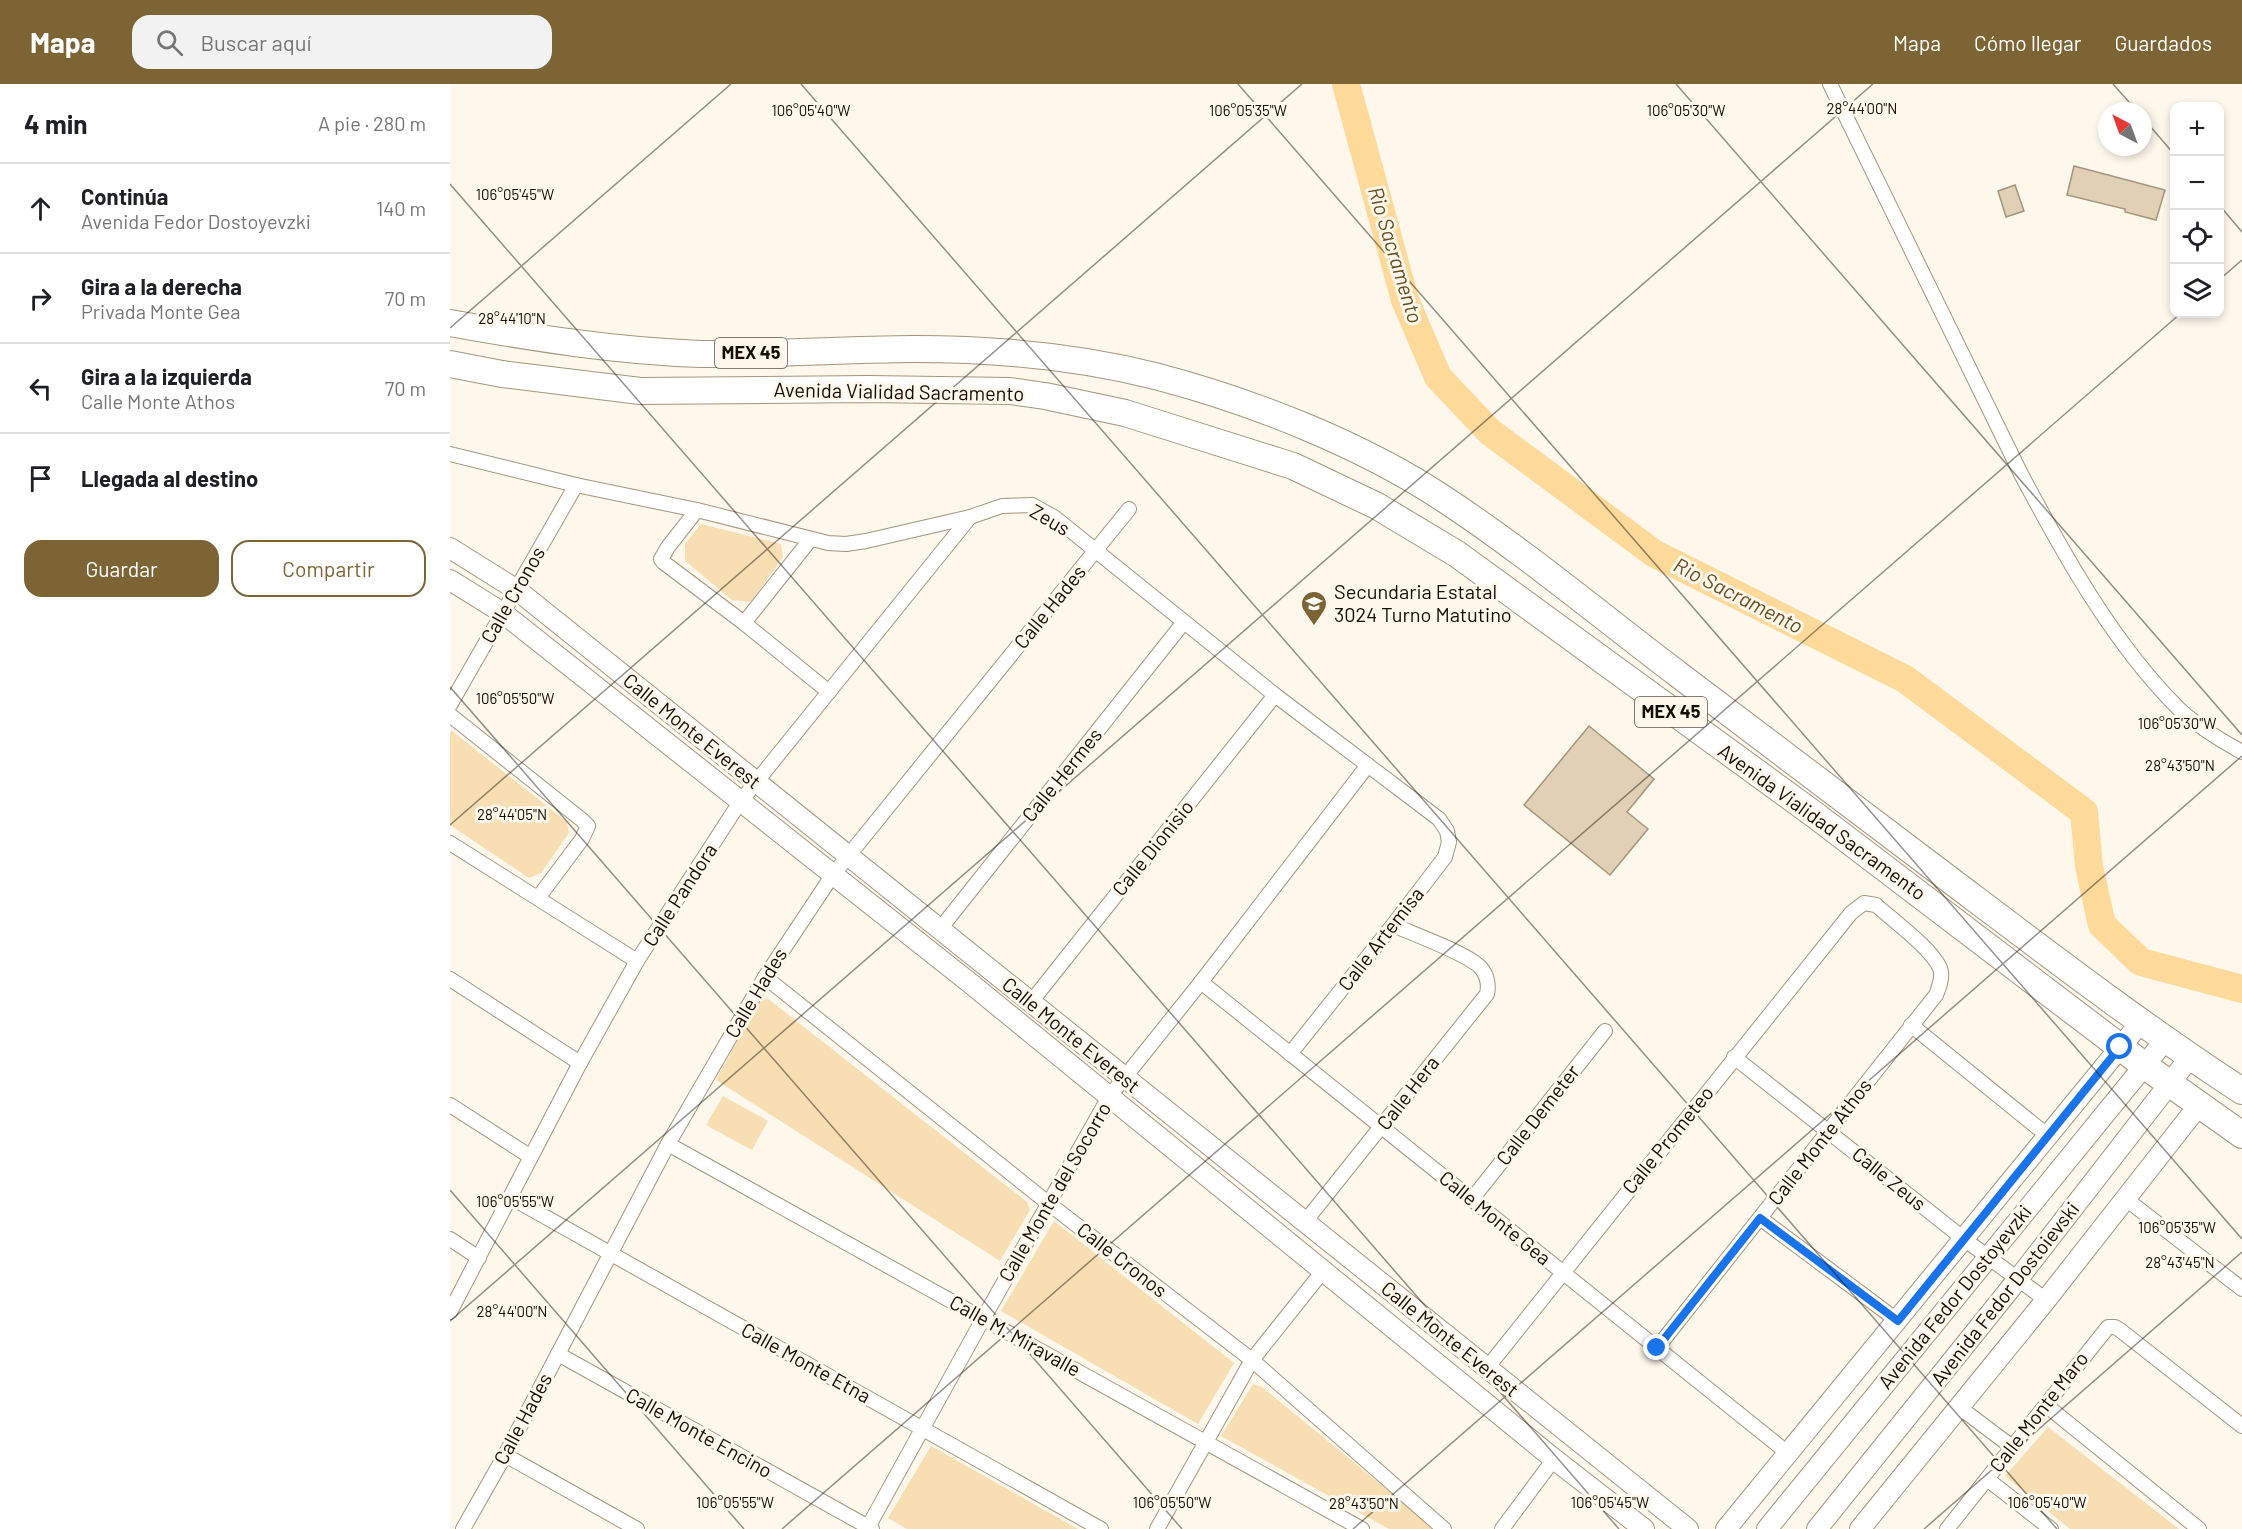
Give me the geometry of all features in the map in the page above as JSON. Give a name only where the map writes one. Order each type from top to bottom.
[{"type":"highway","name":"Avenida Vialidad Sacramento","points":[[450,323],[602,348],[650,351],[705,354],[915,349],[988,350],[1043,356],[1104,364],[1158,377],[1222,396],[1307,428],[1410,478],[1443,498],[1523,555],[1654,657],[2141,1022],[2242,1090]]},
{"type":"highway","name":"Avenida Vialidad Sacramento","points":[[450,364],[502,374],[640,391],[892,389],[1010,391],[1125,413],[1293,466],[1377,506],[1457,554],[1815,815],[2145,1066],[2242,1135]]},
{"type":"street","points":[[1830,84],[2021,474],[2053,534],[2101,611],[2142,666],[2180,709],[2242,752]]},
{"type":"street","name":"Zeus","points":[[450,454],[576,485],[697,510],[810,540],[846,544],[970,517],[1002,506],[1032,505],[1054,518],[1275,695],[1439,819]]},
{"type":"street","name":"Calle Cronos","points":[[450,705],[576,485]]},
{"type":"street","name":"Calle Hades","points":[[463,1529],[505,1455],[668,1144],[765,977],[832,876],[1129,509]]},
{"type":"street","points":[[697,510],[668,547],[662,561],[744,623],[829,692]]},
{"type":"street","name":"Calle Pandora","points":[[450,1312],[454,1296],[478,1257],[580,1063],[637,961],[740,802],[970,517]]},
{"type":"street","points":[[744,623],[810,540]]},
{"type":"street","name":"Calle Monte Everest","points":[[450,548],[517,590],[1688,1529]]},
{"type":"street","name":"Calle Monte Everest","points":[[450,580],[503,613],[832,876],[970,983],[1554,1459],[1644,1529]]},
{"type":"street","name":"Calle Hermes","points":[[940,928],[1184,622]]},
{"type":"street","name":"Calle Dionisio","points":[[1031,1002],[1275,695]]},
{"type":"street","points":[[450,715],[588,826],[582,839],[538,898]]},
{"type":"street","name":"Calle Monte del Socorro","points":[[869,1528],[983,1318],[1109,1098],[1123,1077],[1201,982],[1368,765]]},
{"type":"street","name":"Calle Artemisa","points":[[1290,1053],[1393,925],[1444,857],[1449,842],[1447,831],[1439,819]]},
{"type":"street","points":[[450,843],[637,961]]},
{"type":"street","name":"Calle Monte Athos","points":[[1657,1348],[1936,995],[1941,982],[1941,971],[1935,957],[1876,905],[1864,903],[1851,913]]},
{"type":"street","name":"Calle Prometeo","points":[[1487,1368],[1851,913]]},
{"type":"street","name":"Calle Hera","points":[[1304,1223],[1382,1127],[1489,988],[1485,974],[1472,960],[1393,925]]},
{"type":"street","name":"Calle Cronos","points":[[765,977],[1048,1203],[1252,1360],[1444,1529]]},
{"type":"street","points":[[450,979],[580,1063]]},
{"type":"street","name":"Calle Monte Gea","points":[[1201,982],[1790,1454]]},
{"type":"street","points":[[2120,1047],[2141,1022]]},
{"type":"street","points":[[1911,1025],[2048,1136]]},
{"type":"street","name":"Calle Demeter","points":[[1472,1199],[1605,1031]]},
{"type":"street","points":[[2145,1066],[2166,1039]]},
{"type":"street","name":"Avenida Fedor Dostoyevzki","points":[[1726,1529],[1790,1454],[2120,1047]]},
{"type":"street","name":"Avenida Fedor Dostoievski","points":[[1817,1529],[2018,1279],[2191,1056]]},
{"type":"street","name":"Calle Zeus","points":[[1734,1057],[1964,1239],[2046,1300]]},
{"type":"street","name":"Avenida Fedor Dostoyevzki","points":[[1767,1529],[2145,1066]]},
{"type":"street","points":[[450,1105],[531,1157]]},
{"type":"street","points":[[1860,1529],[2046,1300],[2199,1105]]},
{"type":"street","name":"Calle M. Miravalle","points":[[668,1144],[1362,1529]]},
{"type":"street","name":"Calle Monte Etna","points":[[510,1197],[1101,1529]]},
{"type":"street","points":[[2126,1199],[2242,1289]]},
{"type":"street","points":[[1760,1218],[1898,1321]]},
{"type":"street","points":[[450,1239],[478,1257]]},
{"type":"street","points":[[1157,1529],[1252,1360],[1323,1271]]},
{"type":"street","name":"Calle Monte Maro","points":[[1947,1529],[2047,1406],[2104,1330],[2111,1326],[2120,1330],[2242,1426]]},
{"type":"street","name":"Calle Monte Encino","points":[[558,1354],[869,1528]]},
{"type":"street","points":[[2047,1406],[2199,1529]]},
{"type":"street","points":[[1959,1407],[2012,1447]]},
{"type":"street","points":[[505,1455],[637,1529]]},
{"type":"street","points":[[1502,1529],[1554,1459]]},
{"type":"street","points":[[1987,1479],[2052,1529]]},
{"type":"shaded area","points":[[701,524],[781,544],[783,557],[751,602],[732,600],[685,561],[685,544]]},
{"type":"shaded area","points":[[452,731],[567,822],[569,833],[541,873],[529,878],[450,825],[450,732]]},
{"type":"shaded area","points":[[767,998],[1027,1202],[1030,1210],[1000,1261],[716,1080],[758,1003]]},
{"type":"shaded area","points":[[723,1096],[768,1121],[752,1150],[706,1125]]},
{"type":"shaded area","points":[[1054,1221],[1234,1363],[1198,1424],[1001,1311]]},
{"type":"shaded area","points":[[1253,1384],[1262,1387],[1435,1529],[1389,1529],[1221,1436]]},
{"type":"shaded area","points":[[2048,1427],[2179,1529],[2070,1529],[2005,1476]]},
{"type":"shaded area","points":[[931,1446],[1078,1529],[907,1529],[888,1518]]},
{"type":"building","points":[[2074,166],[2165,190],[2156,220],[2125,212],[2125,209],[2067,195]]},
{"type":"building","points":[[2015,185],[2024,211],[2006,217],[1998,191]]},
{"type":"building","points":[[1589,726],[1654,779],[1627,812],[1648,829],[1610,875],[1524,805]]},
{"type":"waterway","name":"Rio Sacramento","points":[[1346,84],[1405,300],[1438,377],[1490,432],[1655,554],[1905,679],[2084,812],[2089,866],[2102,925],[2141,962],[2242,989]]},
{"type":"place","name":"Secundaria Estatal 3024 Turno Matutino","points":[[1314,627]]},
{"type":"route","points":[[1657,1348],[1760,1218],[1898,1321],[2120,1047]]}]
